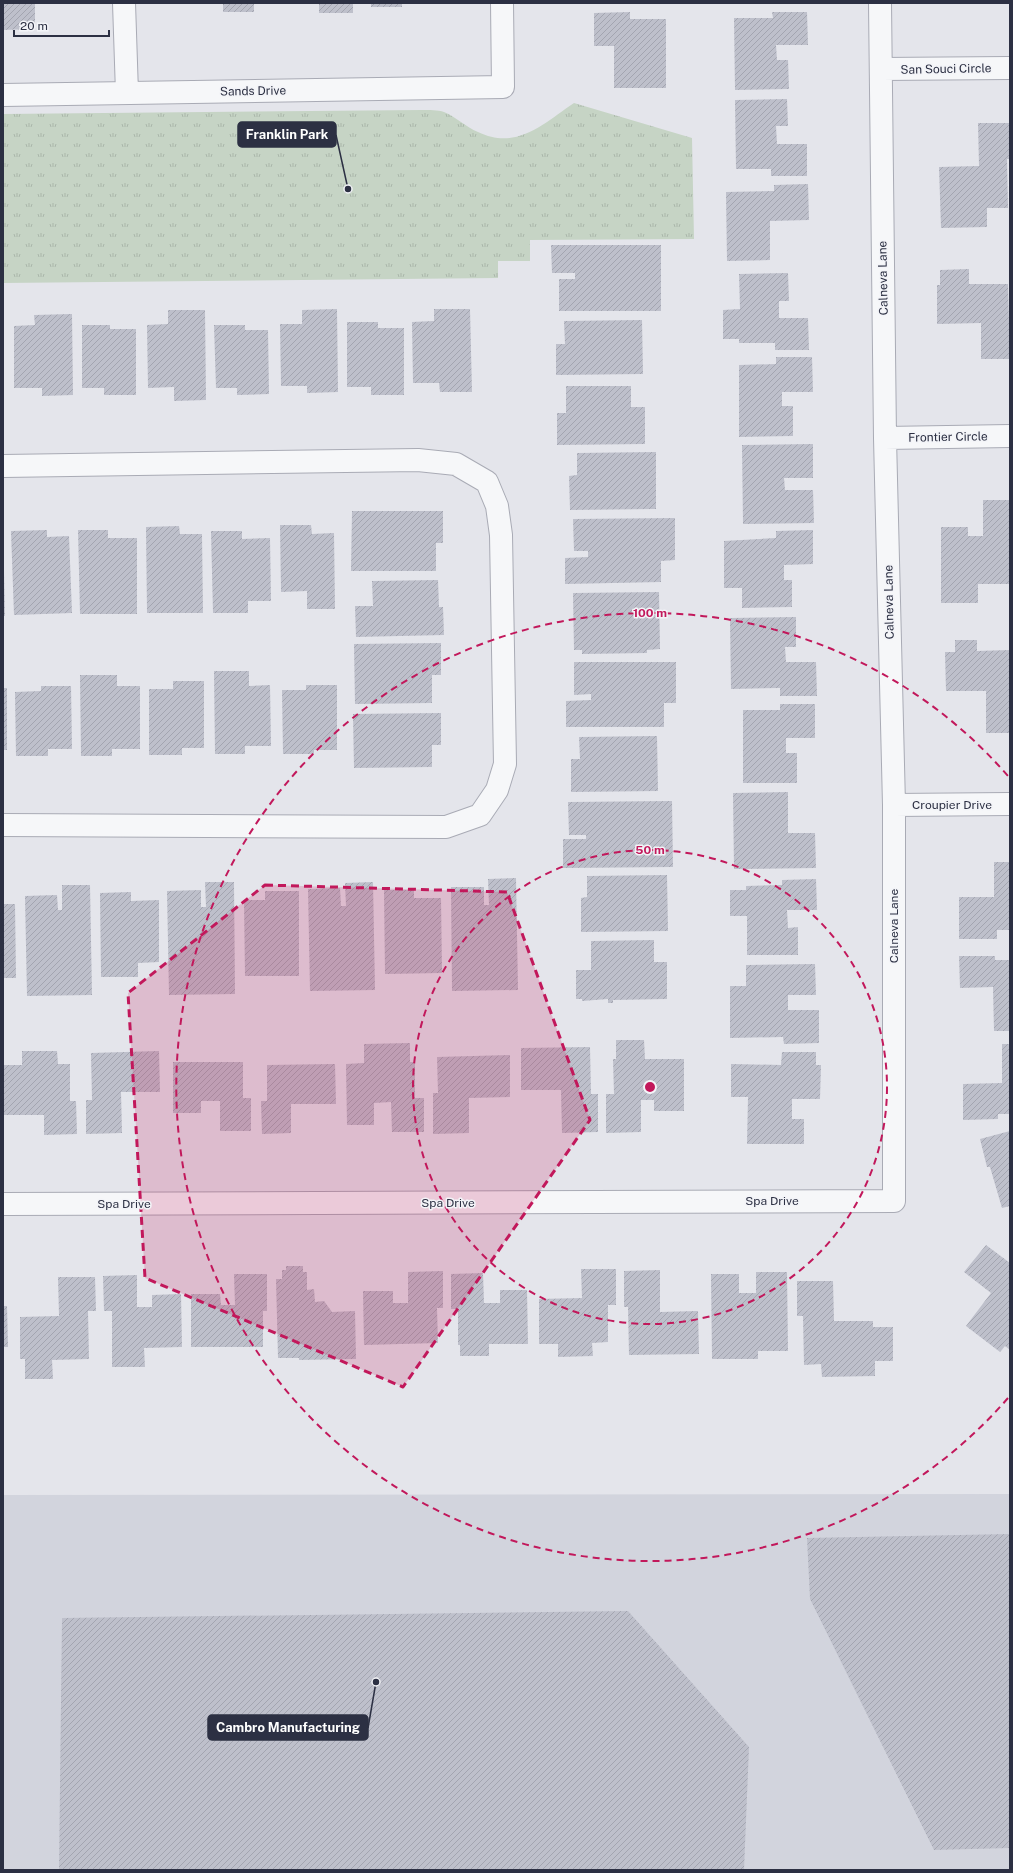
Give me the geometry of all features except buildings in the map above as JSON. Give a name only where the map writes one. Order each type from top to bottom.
[{"type":"street","points":[[124,3],[127,93]]},
{"type":"street","name":"Sands Drive","points":[[3,95],[503,87],[502,3]]},
{"type":"street","name":"Calneva Lane","points":[[880,3],[885,438],[894,805],[894,1201]]},
{"type":"street","name":"San Souci Circle","points":[[881,69],[1010,68]]},
{"type":"street","name":"Frontier Circle","points":[[885,438],[1010,436]]},
{"type":"street","points":[[3,466],[418,460],[456,464],[486,482],[497,506],[501,535],[505,764],[497,790],[480,815],[446,827],[3,826]]},
{"type":"street","name":"Croupier Drive","points":[[894,805],[1010,804]]},
{"type":"street","name":"Spa Drive","points":[[3,1204],[894,1201]]},
{"type":"highlighted area","points":[[265,885],[507,892],[590,1120],[403,1387],[145,1278],[128,993]]},
{"type":"shaded area","points":[[1010,1494],[1010,1870],[3,1870],[3,1495]]},
{"type":"green space","points":[[574,103],[692,138],[694,239],[530,240],[530,261],[498,261],[498,278],[3,283],[3,114],[430,110],[444,112],[478,132],[492,137],[505,138],[518,136],[541,126]]},
{"type":"place","name":"Franklin Park","points":[[348,189]]},
{"type":"place","name":"Cambro Manufacturing","points":[[376,1682]]}]
